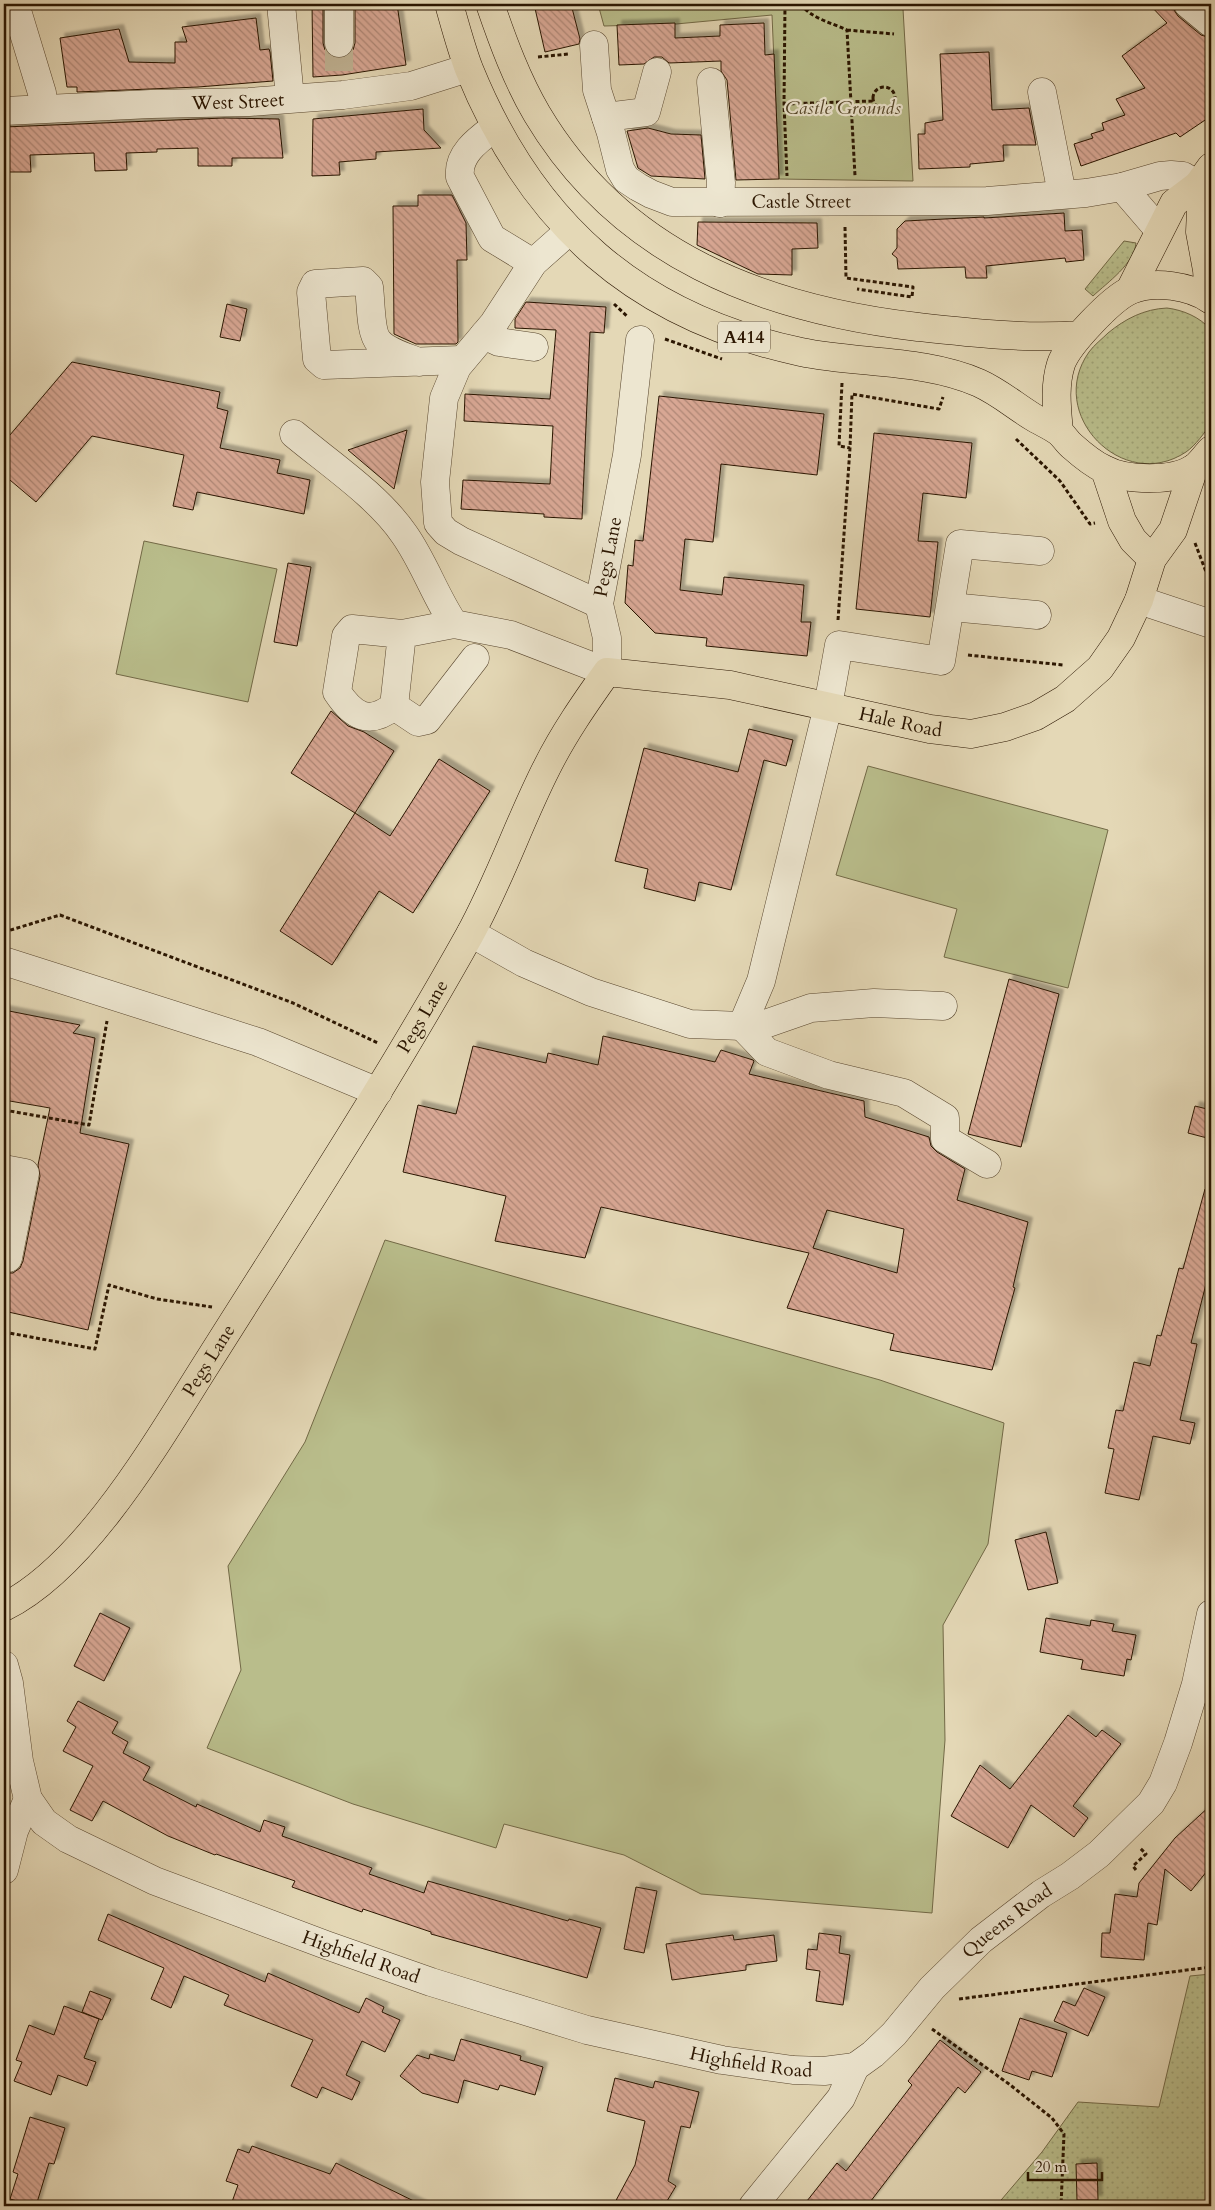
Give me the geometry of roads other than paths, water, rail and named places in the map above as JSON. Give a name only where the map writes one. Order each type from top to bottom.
[{"type":"main road","name":"A414","points":[[449,4],[468,68],[496,126],[529,183],[569,231],[593,254],[622,276],[660,301],[712,326],[767,344],[830,358],[947,372],[979,383],[1059,432]]},
{"type":"main road","name":"A414","points":[[490,4],[505,47],[520,81],[538,115],[565,154],[591,184],[626,218],[668,249],[709,272],[763,294],[870,321],[989,334],[1044,337],[1080,335]]},
{"type":"main road","points":[[1130,290],[1174,203],[1204,176]]},
{"type":"main road","points":[[1203,459],[1166,477],[1137,478],[1105,470],[1071,446],[1059,432],[1057,386],[1062,362],[1080,335],[1096,317],[1130,290],[1150,285],[1184,288],[1210,299],[1200,232],[1204,176]]},
{"type":"main road","name":"Hale Road","points":[[607,672],[730,686],[930,729],[971,734],[1005,727],[1036,716],[1065,700],[1100,668],[1121,638],[1139,600],[1152,559],[1173,530],[1203,459]]},
{"type":"main road","points":[[1105,470],[1122,521],[1133,540],[1152,559]]},
{"type":"main road","name":"Pegs Lane","points":[[4,1607],[17,1601],[61,1565],[107,1513],[155,1446],[401,1054],[471,933],[546,769],[570,724],[607,672]]},
{"type":"street","points":[[15,4],[42,93],[43,108]]},
{"type":"street","points":[[281,4],[290,98]]},
{"type":"street","points":[[339,4],[339,43]]},
{"type":"street","points":[[1188,4],[1211,24]]},
{"type":"street","name":"Castle Street","points":[[593,48],[597,90],[620,170],[626,179],[651,194],[672,202],[788,202],[850,190],[987,201],[1122,187],[1171,175],[1204,176]]},
{"type":"street","name":"West Street","points":[[4,111],[43,108],[249,102],[290,98],[341,85],[411,86],[468,68]]},
{"type":"street","points":[[606,117],[646,112],[657,72]]},
{"type":"street","points":[[711,82],[721,183],[720,203]]},
{"type":"street","points":[[1042,92],[1062,194]]},
{"type":"street","points":[[496,126],[475,142],[464,157],[459,168],[460,177],[492,238],[533,263]]},
{"type":"street","points":[[1122,187],[1159,230]]},
{"type":"street","points":[[569,231],[533,263],[484,335],[461,360],[444,398],[434,482],[438,523],[446,532],[461,541],[599,604]]},
{"type":"street","points":[[484,335],[499,342],[534,347]]},
{"type":"street","name":"Pegs Lane","points":[[607,672],[607,638],[599,604],[627,455],[640,340]]},
{"type":"street","points":[[419,362],[461,360]]},
{"type":"street","points":[[294,434],[377,504],[404,533],[425,570],[442,607],[454,624]]},
{"type":"street","points":[[742,1026],[761,981],[828,706],[839,645],[941,661],[960,544],[1040,551]]},
{"type":"street","points":[[1139,600],[1211,624]]},
{"type":"street","points":[[951,607],[1037,615]]},
{"type":"street","points":[[402,634],[394,706],[382,716],[363,716],[348,708],[337,692],[346,636],[352,629],[402,634],[454,624],[511,634],[607,672]]},
{"type":"street","points":[[394,706],[418,722],[427,720],[475,658]]},
{"type":"street","points":[[471,933],[524,962],[591,992],[690,1024],[742,1026],[765,1024],[811,1008],[874,1003],[943,1006]]},
{"type":"street","points":[[4,961],[111,996],[189,1018],[258,1042],[378,1092]]},
{"type":"street","points":[[742,1026],[767,1052],[829,1075],[904,1093],[945,1118],[944,1139],[987,1164]]},
{"type":"street","points":[[4,1169],[25,1173],[8,1258],[4,1257]]},
{"type":"street","name":"Queens Road","points":[[854,2067],[873,2054],[911,2014],[932,1988],[981,1940],[1041,1894],[1100,1854],[1151,1803],[1164,1783],[1178,1743],[1196,1684],[1211,1614]]},
{"type":"street","name":"Highfield Road","points":[[4,1665],[9,1683],[19,1761],[28,1799],[44,1822],[68,1839],[155,1881],[300,1936],[431,1982],[587,2030],[722,2060],[793,2070],[824,2071],[854,2067]]},
{"type":"street","points":[[4,1870],[14,1831],[28,1799]]},
{"type":"street","points":[[753,2206],[842,2098],[854,2067]]},
{"type":"tunnel","points":[[339,43],[339,75]]},
{"type":"park label","name":"Castle Grounds","points":[[843,108]]}]
